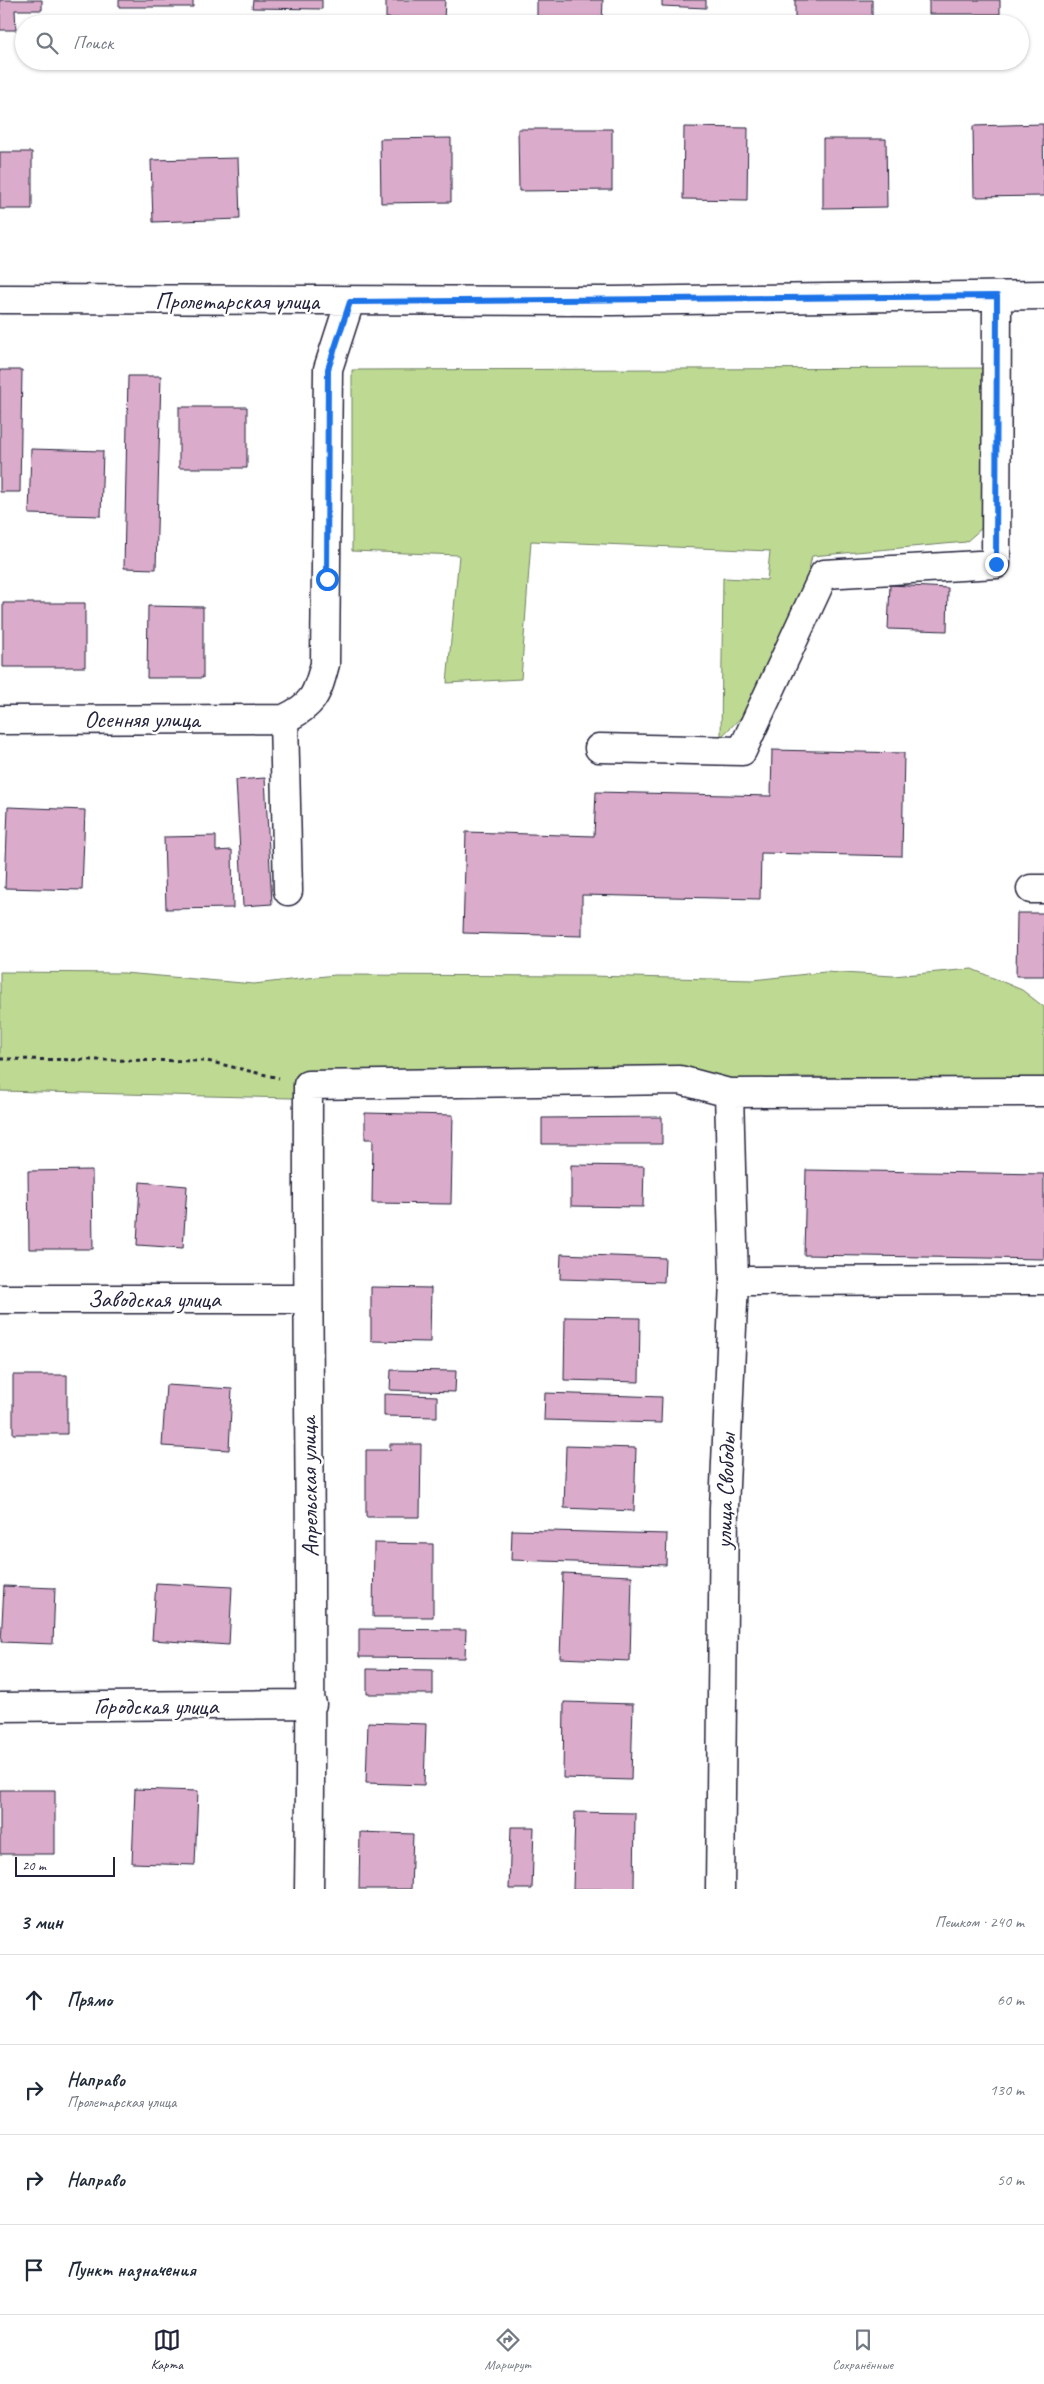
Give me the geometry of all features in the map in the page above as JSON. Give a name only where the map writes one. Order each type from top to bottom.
[{"type":"street","name":"Пролетарская улица","points":[[0,299],[350,302],[1044,295]]},
{"type":"street","points":[[599,748],[742,751],[824,574],[996,564],[997,296]]},
{"type":"street","points":[[288,891],[284,719],[304,710],[318,690],[325,664],[328,369],[350,302]]},
{"type":"street","name":"Осенняя улица","points":[[0,720],[284,719]]},
{"type":"street","points":[[308,1085],[680,1080],[729,1093],[1044,1092]]},
{"type":"street","name":"Апрельская улица","points":[[308,1085],[312,1704],[309,1889]]},
{"type":"street","name":"улица Свободы","points":[[720,1889],[724,1508],[734,1281],[729,1093]]},
{"type":"street","points":[[734,1281],[1044,1280]]},
{"type":"street","name":"Заводская улица","points":[[0,1299],[308,1299]]},
{"type":"street","name":"Городская улица","points":[[0,1707],[312,1704]]},
{"type":"path","points":[[0,1059],[207,1061],[308,1085]]},
{"type":"green space","points":[[995,368],[983,527],[966,542],[812,556],[791,647],[764,695],[721,737],[723,578],[767,580],[770,551],[531,541],[521,679],[447,683],[459,555],[352,551],[352,370]]},
{"type":"green space","points":[[972,969],[1022,990],[1044,1007],[1044,1079],[795,1077],[693,1095],[617,1093],[333,1099],[0,1091],[0,972],[124,973],[254,984],[335,975],[590,976],[753,980],[825,972],[893,976]]},
{"type":"building","points":[[0,0],[42,0],[42,10],[15,10],[15,30],[0,30]]},
{"type":"building","points":[[119,0],[193,0],[193,7],[119,7]]},
{"type":"building","points":[[253,0],[322,0],[322,9],[252,8]]},
{"type":"building","points":[[386,0],[445,0],[444,15],[386,15]]},
{"type":"building","points":[[537,0],[603,0],[602,15],[537,15]]},
{"type":"building","points":[[662,0],[706,0],[706,8],[662,6]]},
{"type":"building","points":[[795,0],[872,0],[872,15],[795,15]]},
{"type":"building","points":[[929,0],[1000,0],[1000,14],[929,14]]},
{"type":"building","points":[[1043,124],[1044,196],[974,197],[973,126]]},
{"type":"building","points":[[684,127],[748,128],[747,200],[683,199]]},
{"type":"building","points":[[518,129],[612,129],[612,190],[519,191]]},
{"type":"building","points":[[451,138],[451,202],[381,203],[380,139]]},
{"type":"building","points":[[823,139],[886,139],[887,207],[823,208]]},
{"type":"building","points":[[0,152],[32,152],[32,209],[0,209]]},
{"type":"building","points":[[238,158],[240,219],[153,222],[151,160]]},
{"type":"building","points":[[0,370],[22,370],[20,492],[0,492]]},
{"type":"building","points":[[128,376],[161,376],[156,569],[124,568]]},
{"type":"building","points":[[179,407],[247,407],[247,468],[179,468]]},
{"type":"building","points":[[31,449],[103,451],[101,516],[29,514]]},
{"type":"building","points":[[890,585],[948,588],[947,631],[888,629]]},
{"type":"building","points":[[3,603],[85,603],[85,667],[3,667]]},
{"type":"building","points":[[148,606],[203,607],[203,678],[147,678]]},
{"type":"building","points":[[772,750],[904,753],[902,856],[761,853],[760,899],[582,895],[582,936],[463,933],[466,832],[594,836],[596,792],[771,796]]},
{"type":"building","points":[[265,778],[272,904],[243,906],[236,780]]},
{"type":"building","points":[[8,807],[85,810],[82,890],[5,888]]},
{"type":"building","points":[[216,836],[216,851],[232,850],[233,908],[166,909],[164,837]]},
{"type":"building","points":[[1017,913],[1044,913],[1044,976],[1016,976]]},
{"type":"building","points":[[365,1113],[453,1115],[451,1204],[372,1203],[373,1139],[365,1139]]},
{"type":"building","points":[[662,1117],[662,1144],[542,1144],[542,1118]]},
{"type":"building","points":[[571,1165],[644,1166],[643,1207],[571,1206]]},
{"type":"building","points":[[92,1170],[93,1249],[29,1249],[28,1171]]},
{"type":"building","points":[[806,1170],[1044,1174],[1044,1259],[804,1255]]},
{"type":"building","points":[[140,1182],[187,1186],[183,1248],[137,1245]]},
{"type":"building","points":[[561,1254],[665,1258],[664,1282],[560,1279]]},
{"type":"building","points":[[371,1287],[431,1288],[430,1342],[371,1341]]},
{"type":"building","points":[[565,1317],[640,1318],[639,1382],[564,1380]]},
{"type":"building","points":[[391,1370],[456,1371],[455,1392],[390,1390]]},
{"type":"building","points":[[13,1375],[67,1375],[67,1434],[13,1434]]},
{"type":"building","points":[[166,1385],[232,1389],[229,1450],[162,1446]]},
{"type":"building","points":[[545,1393],[662,1397],[661,1423],[544,1420]]},
{"type":"building","points":[[384,1394],[437,1396],[437,1417],[384,1416]]},
{"type":"building","points":[[390,1444],[421,1444],[420,1517],[366,1517],[366,1450],[390,1450]]},
{"type":"building","points":[[566,1446],[636,1448],[634,1511],[564,1508]]},
{"type":"building","points":[[512,1530],[667,1534],[666,1565],[511,1560]]},
{"type":"building","points":[[374,1543],[433,1544],[433,1617],[373,1617]]},
{"type":"building","points":[[563,1573],[632,1576],[630,1661],[560,1658]]},
{"type":"building","points":[[156,1583],[232,1587],[229,1645],[152,1640]]},
{"type":"building","points":[[4,1586],[55,1588],[53,1644],[1,1642]]},
{"type":"building","points":[[359,1629],[466,1630],[465,1658],[359,1657]]},
{"type":"building","points":[[367,1669],[433,1670],[433,1694],[367,1694]]},
{"type":"building","points":[[564,1702],[633,1704],[631,1780],[563,1778]]},
{"type":"building","points":[[368,1722],[426,1724],[424,1785],[366,1783]]},
{"type":"building","points":[[135,1789],[198,1791],[195,1865],[132,1863]]},
{"type":"building","points":[[0,1790],[55,1790],[55,1854],[0,1854]]},
{"type":"building","points":[[575,1812],[635,1813],[634,1889],[573,1889]]},
{"type":"building","points":[[511,1827],[534,1827],[532,1889],[509,1889]]},
{"type":"building","points":[[360,1832],[413,1834],[411,1889],[359,1889]]},
{"type":"route","points":[[327,579],[328,369],[350,302],[997,296],[996,564]]}]
